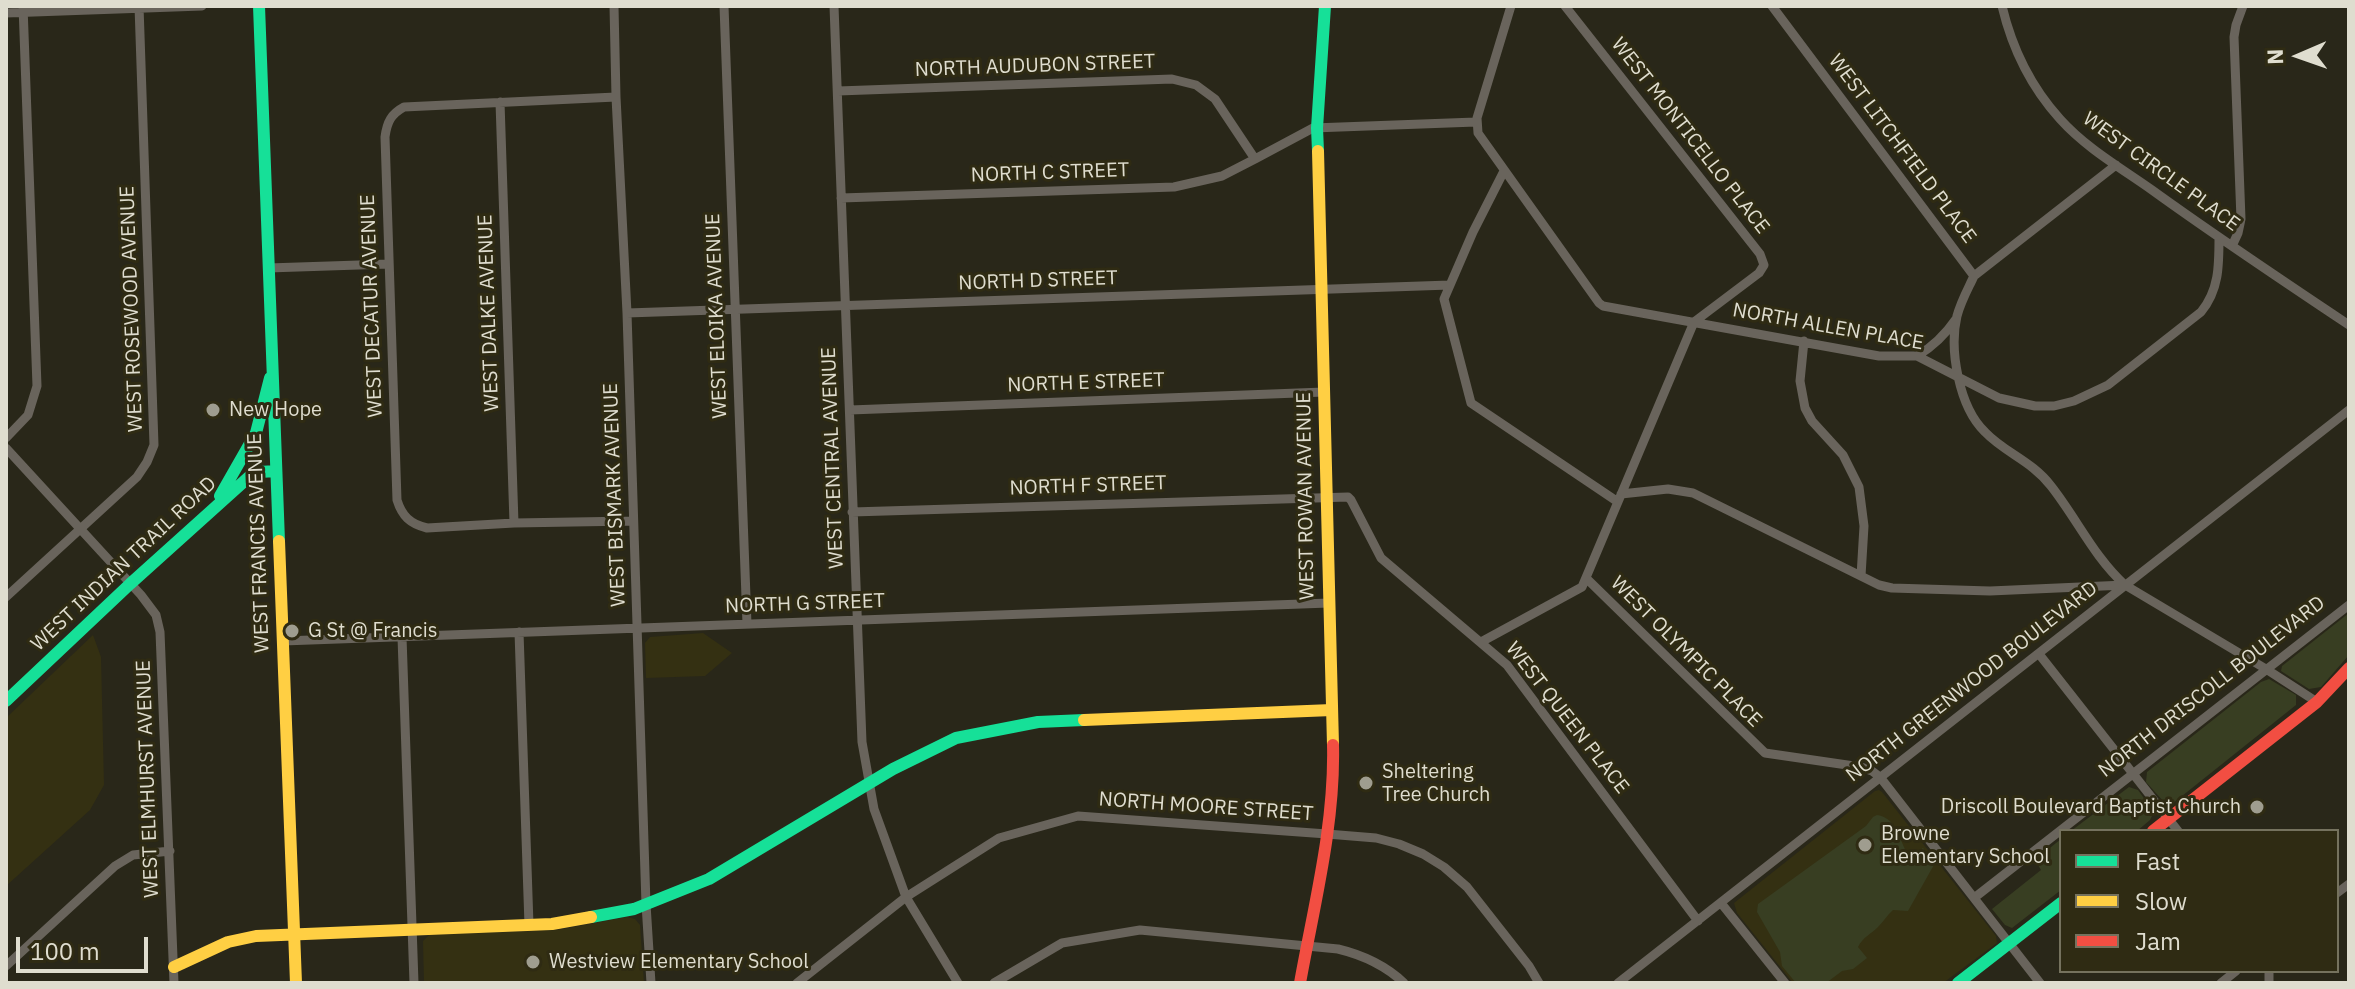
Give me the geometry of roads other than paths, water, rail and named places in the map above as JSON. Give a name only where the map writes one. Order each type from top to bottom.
[{"type":"street","points":[[6,13],[23,9],[202,6]]},
{"type":"street","name":"WEST FRANCIS AVENUE","points":[[259,6],[296,983]]},
{"type":"street","name":"WEST BISMARK AVENUE","points":[[614,6],[651,983]]},
{"type":"street","name":"WEST ELOIKA AVENUE","points":[[724,6],[747,624]]},
{"type":"street","name":"WEST CENTRAL AVENUE","points":[[834,6],[860,719],[874,809],[906,897],[958,983]]},
{"type":"street","name":"WEST ROWAN AVENUE","points":[[1300,983],[1327,834],[1334,776],[1317,128],[1325,6]]},
{"type":"street","points":[[1255,159],[1309,129],[1476,124],[1511,6]]},
{"type":"street","name":"WEST MONTICELLO PLACE","points":[[1565,6],[1763,260],[1759,273],[1694,322],[1586,578]]},
{"type":"street","name":"WEST LITCHFIELD PLACE","points":[[1772,6],[1974,276]]},
{"type":"street","name":"WEST CIRCLE PLACE","points":[[2002,6],[2025,69],[2043,99],[2086,144],[2349,325]]},
{"type":"street","points":[[2232,246],[2241,219],[2234,37],[2243,6]]},
{"type":"street","name":"WEST ROSEWOOD AVENUE","points":[[6,597],[137,477],[154,445],[139,7]]},
{"type":"street","points":[[6,438],[28,415],[37,386],[23,9]]},
{"type":"street","name":"NORTH AUDUBON STREET","points":[[838,91],[1172,79],[1196,85],[1215,99],[1255,159]]},
{"type":"street","points":[[500,102],[616,97]]},
{"type":"street","name":"WEST DECATUR AVENUE","points":[[500,102],[420,105],[404,107],[393,113],[385,137],[389,264],[397,500],[400,511],[415,525],[427,528],[514,523]]},
{"type":"street","name":"WEST DALKE AVENUE","points":[[500,102],[514,523]]},
{"type":"street","name":"NORTH ALLEN PLACE","points":[[1476,124],[1478,133],[1504,171],[1599,303],[1879,356],[1917,356],[1999,398],[2035,406],[2074,401],[2108,385],[2201,312],[2215,288],[2219,238]]},
{"type":"street","name":"NORTH C STREET","points":[[841,198],[1174,187],[1222,176],[1255,159]]},
{"type":"street","points":[[2116,165],[1974,276],[1956,319],[1955,343],[1959,378],[1972,416],[1986,433],[2027,462],[2052,487],[2109,571],[2125,585],[2317,702]]},
{"type":"street","points":[[1504,171],[1473,232],[1444,302],[1472,406],[1619,498],[1668,489],[1693,493],[1879,585],[1990,591],[2125,585]]},
{"type":"street","points":[[268,268],[389,264]]},
{"type":"street","name":"NORTH D STREET","points":[[627,313],[1450,285]]},
{"type":"street","points":[[1917,356],[1932,347],[1956,319]]},
{"type":"street","points":[[1804,341],[1800,381],[1805,408],[1812,421],[1843,455],[1859,487],[1864,526],[1861,576]]},
{"type":"street","points":[[212,509],[256,433],[273,367]]},
{"type":"street","name":"NORTH E STREET","points":[[850,410],[1324,392]]},
{"type":"street","name":"NORTH GREENWOOD BOULEVARD","points":[[1618,983],[2349,410]]},
{"type":"street","name":"WEST ELMHURST AVENUE","points":[[6,448],[156,615],[160,632],[174,983]]},
{"type":"street","name":"WEST INDIAN TRAIL ROAD","points":[[6,701],[250,476],[276,471]]},
{"type":"street","name":"WEST QUEEN PLACE","points":[[1326,497],[1343,496],[1351,500],[1381,558],[1507,665],[1698,921]]},
{"type":"street","name":"NORTH F STREET","points":[[852,512],[1326,497]]},
{"type":"street","points":[[514,523],[633,521]]},
{"type":"street","points":[[1481,642],[1579,591],[1586,578]]},
{"type":"street","name":"WEST OLYMPIC PLACE","points":[[1586,578],[1765,753],[1861,767],[1880,777]]},
{"type":"street","name":"NORTH G STREET","points":[[283,641],[1329,603]]},
{"type":"street","name":"NORTH DRISCOLL BOULEVARD","points":[[2063,829],[2349,605]]},
{"type":"street","points":[[519,632],[529,925]]},
{"type":"street","points":[[402,637],[414,983]]},
{"type":"street","points":[[2039,654],[2176,829]]},
{"type":"street","points":[[2156,829],[2317,702],[2349,668]]},
{"type":"street","points":[[174,967],[228,942],[256,936],[552,924],[634,909],[709,879],[893,769],[956,738],[1038,722],[1332,710]]},
{"type":"street","points":[[1880,777],[2040,983]]},
{"type":"street","name":"NORTH MOORE STREET","points":[[797,983],[906,897],[999,838],[1078,816],[1376,838],[1399,844],[1444,867],[1467,887],[1539,983]]},
{"type":"street","name":"NORTH DRISCOLL BOULEVARD","points":[[1974,898],[2059,832]]},
{"type":"street","points":[[6,966],[115,866],[133,855],[170,851]]},
{"type":"street","points":[[1721,903],[1785,983]]},
{"type":"street","points":[[1958,983],[2059,905]]},
{"type":"street","points":[[994,983],[1062,943],[1140,930],[1359,954],[1379,964],[1404,983]]},
{"type":"place","name":"New Hope","points":[[213,410]]},
{"type":"place","name":"G St @ Francis","points":[[292,631]]},
{"type":"place","name":"Sheltering Tree Church","points":[[1366,783]]},
{"type":"place","name":"Driscoll Boulevard Baptist Church","points":[[2257,807]]},
{"type":"place","name":"Browne Elementary School","points":[[1865,845]]},
{"type":"place","name":"Westview Elementary School","points":[[533,962]]}]
